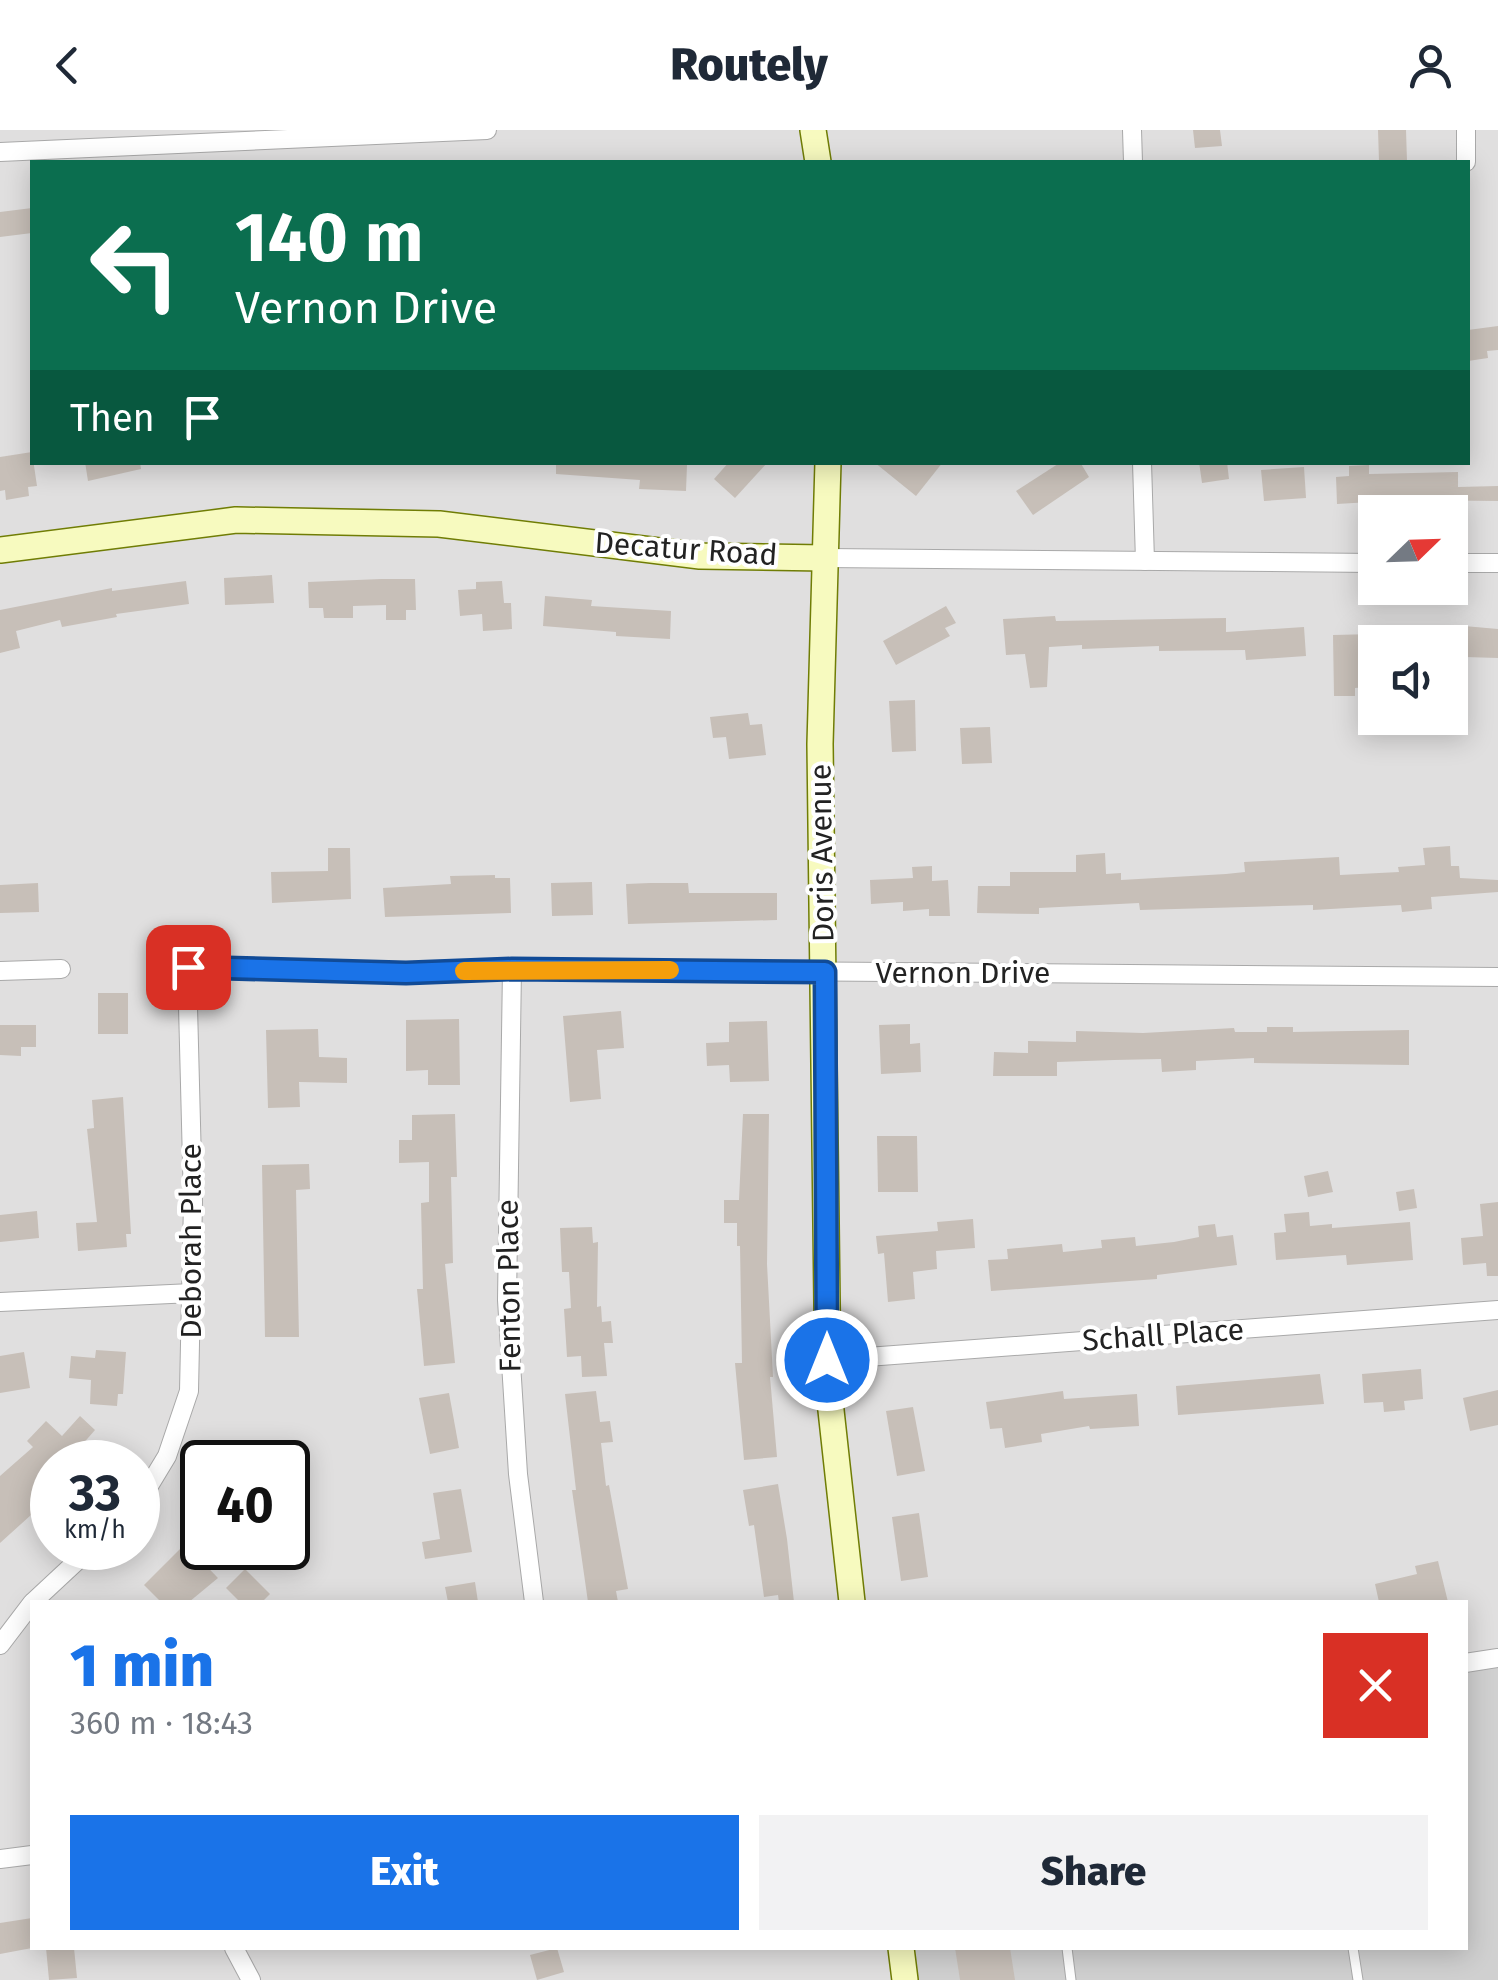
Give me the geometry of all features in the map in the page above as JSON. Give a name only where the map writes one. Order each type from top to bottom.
[{"type":"street","points":[[46,130],[46,150]]},
{"type":"street","points":[[0,152],[487,130]]},
{"type":"street","points":[[813,130],[818,160]]},
{"type":"street","points":[[1132,130],[1133,160]]},
{"type":"street","points":[[1466,130],[1466,160]]},
{"type":"street","name":"Doris Avenue","points":[[828,465],[820,744],[827,1360],[852,1600]]},
{"type":"street","points":[[1142,465],[1145,561]]},
{"type":"street","name":"Decatur Road","points":[[0,550],[236,520],[438,524],[700,556],[1358,563]]},
{"type":"street","points":[[1468,563],[1498,562]]},
{"type":"street","name":"Vernon Drive","points":[[188,967],[406,973],[512,969],[1498,977]]},
{"type":"street","name":"Deborah Place","points":[[160,1468],[189,1391],[192,1294],[188,967]]},
{"type":"street","points":[[0,971],[60,969]]},
{"type":"street","name":"Fenton Place","points":[[512,969],[507,1300],[518,1474],[534,1600]]},
{"type":"street","points":[[0,1302],[192,1294]]},
{"type":"street","name":"Schall Place","points":[[827,1360],[1498,1310]]},
{"type":"street","points":[[36,1600],[68,1570]]},
{"type":"street","points":[[0,1645],[30,1607]]},
{"type":"street","points":[[1468,1662],[1498,1658]]},
{"type":"street","points":[[0,1858],[30,1855]]},
{"type":"street","points":[[235,1950],[250,1980]]},
{"type":"street","points":[[900,1950],[905,1980]]},
{"type":"lane","points":[[1067,1950],[1072,1980]]},
{"type":"lane","points":[[1353,1950],[1358,1980]]},
{"type":"shaded area","points":[[0,130],[1498,130],[1498,1980],[0,1980]]},
{"type":"shaded area","points":[[1498,1658],[1498,1980],[906,1980],[901,1950],[1468,1950],[1468,1662]]},
{"type":"building","points":[[1193,130],[1220,130],[1222,146],[1195,148]]},
{"type":"building","points":[[1378,130],[1406,130],[1407,160],[1379,160]]},
{"type":"building","points":[[30,208],[30,233],[0,237],[0,212]]},
{"type":"building","points":[[1498,326],[1498,350],[1487,351],[1488,358],[1470,361],[1470,330]]},
{"type":"building","points":[[30,452],[37,486],[28,487],[29,496],[6,500],[5,490],[0,491],[0,457]]},
{"type":"building","points":[[85,465],[140,465],[141,469],[88,481]]},
{"type":"building","points":[[556,465],[687,465],[686,491],[639,489],[640,480],[556,474]]},
{"type":"building","points":[[726,465],[765,465],[735,498],[714,479]]},
{"type":"building","points":[[878,465],[941,465],[916,496]]},
{"type":"building","points":[[1056,465],[1082,465],[1089,477],[1033,515],[1016,491]]},
{"type":"building","points":[[1199,465],[1227,465],[1229,479],[1202,483]]},
{"type":"building","points":[[1369,465],[1369,474],[1458,472],[1458,487],[1498,486],[1498,501],[1468,501],[1468,495],[1358,495],[1358,503],[1337,504],[1336,477],[1349,476],[1349,466]]},
{"type":"building","points":[[1304,467],[1306,498],[1264,501],[1261,470]]},
{"type":"building","points":[[272,575],[274,603],[225,605],[224,578]]},
{"type":"building","points":[[415,579],[416,610],[406,610],[406,620],[386,620],[386,605],[353,606],[353,618],[324,618],[323,608],[309,608],[308,582]]},
{"type":"building","points":[[186,581],[189,604],[116,614],[117,617],[62,627],[60,620],[16,631],[20,648],[0,653],[0,610],[112,588]]},
{"type":"building","points":[[502,581],[504,603],[511,603],[512,629],[483,631],[482,614],[460,616],[458,590],[476,589],[476,582]]},
{"type":"building","points":[[545,596],[592,600],[591,606],[671,611],[670,639],[543,626]]},
{"type":"building","points":[[946,606],[956,623],[945,628],[950,636],[896,665],[883,641]]},
{"type":"building","points":[[1055,616],[1056,621],[1226,618],[1226,632],[1304,627],[1306,656],[1246,660],[1245,650],[1049,647],[1047,687],[1030,688],[1025,654],[1006,655],[1003,619]]},
{"type":"building","points":[[1468,626],[1498,629],[1498,658],[1468,657]]},
{"type":"building","points":[[1358,634],[1355,696],[1334,696],[1333,635]]},
{"type":"building","points":[[915,700],[916,751],[892,752],[889,701]]},
{"type":"building","points":[[748,713],[750,725],[762,724],[766,755],[729,759],[726,737],[713,738],[710,717]]},
{"type":"building","points":[[990,727],[992,763],[962,764],[960,728]]},
{"type":"building","points":[[1450,846],[1451,866],[1459,866],[1460,878],[1498,880],[1498,892],[1431,897],[1432,909],[1402,912],[1401,905],[1313,910],[1313,905],[1140,910],[1139,903],[1039,908],[1039,914],[977,913],[978,886],[1010,886],[1010,872],[1076,872],[1076,855],[1105,853],[1106,874],[1121,873],[1121,880],[1245,872],[1244,862],[1339,857],[1340,875],[1399,872],[1398,867],[1425,865],[1423,848]]},
{"type":"building","points":[[328,848],[350,848],[351,899],[272,903],[271,872],[328,871]]},
{"type":"building","points":[[932,866],[932,881],[948,880],[950,916],[929,916],[929,909],[903,911],[903,902],[871,904],[870,880],[913,878],[912,867]]},
{"type":"building","points":[[450,876],[510,878],[511,913],[385,917],[383,888],[451,884]]},
{"type":"building","points":[[592,882],[593,915],[552,916],[551,883]]},
{"type":"building","points":[[38,883],[39,912],[0,913],[0,885]]},
{"type":"building","points":[[688,883],[689,893],[777,893],[777,920],[628,924],[626,884]]},
{"type":"building","points":[[98,993],[128,993],[128,1034],[98,1034]]},
{"type":"building","points":[[621,1011],[624,1048],[597,1050],[601,1099],[570,1102],[563,1016]]},
{"type":"building","points":[[459,1019],[460,1085],[428,1085],[428,1070],[406,1071],[406,1020]]},
{"type":"building","points":[[767,1021],[769,1081],[730,1082],[729,1065],[707,1066],[706,1043],[729,1042],[729,1022]]},
{"type":"building","points":[[910,1024],[910,1044],[920,1043],[921,1072],[881,1074],[879,1025]]},
{"type":"building","points":[[0,1025],[36,1025],[36,1047],[21,1047],[21,1056],[0,1055]]},
{"type":"building","points":[[1267,1027],[1293,1027],[1293,1032],[1409,1030],[1409,1065],[1254,1063],[1254,1058],[1196,1061],[1196,1070],[1162,1072],[1161,1059],[1114,1060],[1057,1062],[1057,1076],[993,1076],[994,1052],[1028,1053],[1028,1041],[1076,1042],[1076,1031],[1143,1033],[1234,1028],[1235,1032],[1267,1032]]},
{"type":"building","points":[[318,1029],[319,1057],[347,1058],[347,1083],[299,1082],[300,1107],[268,1108],[266,1030]]},
{"type":"building","points":[[123,1097],[131,1234],[126,1234],[127,1247],[78,1251],[76,1223],[97,1222],[87,1129],[94,1128],[92,1100]]},
{"type":"building","points":[[455,1114],[457,1177],[451,1177],[453,1263],[445,1264],[455,1363],[424,1366],[417,1289],[423,1289],[421,1203],[429,1202],[429,1162],[399,1163],[399,1140],[412,1140],[412,1115]]},
{"type":"building","points":[[743,1114],[769,1114],[767,1264],[777,1457],[744,1460],[735,1363],[742,1363],[740,1246],[737,1223],[724,1223],[724,1200],[739,1200]]},
{"type":"building","points":[[877,1136],[917,1136],[918,1192],[878,1192]]},
{"type":"building","points":[[309,1164],[310,1189],[296,1190],[299,1337],[265,1337],[262,1165]]},
{"type":"building","points":[[1328,1171],[1333,1192],[1308,1197],[1304,1176]]},
{"type":"building","points":[[1414,1189],[1417,1208],[1399,1211],[1396,1192]]},
{"type":"building","points":[[1498,1202],[1498,1276],[1487,1276],[1486,1263],[1463,1265],[1461,1238],[1483,1236],[1480,1204]]},
{"type":"building","points":[[37,1211],[39,1238],[0,1242],[0,1215]]},
{"type":"building","points":[[1309,1212],[1310,1226],[1410,1222],[1413,1260],[1347,1265],[1346,1255],[1276,1260],[1274,1233],[1286,1232],[1284,1214]]},
{"type":"building","points":[[973,1219],[975,1248],[936,1251],[937,1269],[913,1272],[915,1299],[888,1302],[884,1253],[878,1254],[876,1236],[938,1231],[937,1222]]},
{"type":"building","points":[[1215,1224],[1217,1237],[1233,1235],[1237,1265],[1157,1275],[1157,1279],[991,1291],[988,1260],[1008,1259],[1007,1249],[1062,1244],[1063,1252],[1102,1248],[1101,1240],[1135,1237],[1136,1246],[1174,1242],[1199,1237],[1198,1226]]},
{"type":"building","points":[[592,1227],[593,1243],[598,1242],[597,1307],[601,1306],[602,1322],[611,1321],[613,1343],[604,1343],[607,1376],[582,1377],[581,1356],[567,1357],[564,1309],[571,1308],[569,1272],[562,1272],[560,1228]]},
{"type":"building","points":[[96,1350],[126,1352],[123,1394],[118,1394],[117,1406],[90,1404],[91,1380],[69,1378],[71,1356],[95,1358]]},
{"type":"building","points":[[24,1352],[30,1388],[0,1393],[0,1356]]},
{"type":"building","points":[[1421,1369],[1423,1399],[1404,1401],[1405,1410],[1384,1412],[1383,1402],[1364,1403],[1362,1374]]},
{"type":"building","points":[[1320,1374],[1324,1404],[1178,1415],[1176,1386]]},
{"type":"building","points":[[1498,1390],[1498,1425],[1470,1431],[1463,1398]]},
{"type":"building","points":[[596,1391],[600,1422],[610,1421],[613,1442],[601,1443],[628,1589],[616,1591],[618,1600],[588,1600],[572,1490],[576,1490],[565,1394]]},
{"type":"building","points":[[1063,1391],[1064,1399],[1137,1394],[1139,1426],[1089,1426],[1041,1434],[1042,1442],[1005,1448],[1002,1428],[990,1429],[986,1402]]},
{"type":"building","points":[[449,1393],[459,1448],[430,1454],[419,1398]]},
{"type":"building","points":[[913,1407],[925,1471],[897,1476],[886,1411]]},
{"type":"building","points":[[80,1416],[95,1430],[86,1440],[30,1440],[30,1444],[27,1441],[46,1421],[62,1436]]},
{"type":"building","points":[[30,1450],[30,1516],[0,1543],[0,1476]]},
{"type":"building","points":[[778,1484],[794,1600],[779,1600],[778,1595],[764,1597],[754,1525],[749,1526],[743,1490]]},
{"type":"building","points":[[461,1489],[472,1552],[425,1559],[422,1542],[440,1539],[433,1493]]},
{"type":"building","points":[[919,1513],[928,1577],[901,1581],[892,1517]]},
{"type":"building","points":[[180,1549],[180,1570],[210,1570],[218,1578],[191,1600],[159,1600],[144,1585]]},
{"type":"building","points":[[1438,1561],[1448,1600],[1379,1600],[1375,1584],[1417,1574],[1415,1566]]},
{"type":"building","points":[[244,1570],[270,1594],[264,1600],[238,1600],[226,1588]]},
{"type":"building","points":[[475,1582],[478,1600],[448,1600],[445,1587]]},
{"type":"building","points":[[30,1918],[30,1948],[0,1954],[0,1923]]},
{"type":"building","points":[[46,1950],[74,1950],[77,1978],[49,1980]]},
{"type":"building","points":[[558,1950],[564,1972],[537,1980],[530,1955]]},
{"type":"building","points":[[955,1950],[1010,1950],[1015,1980],[960,1980]]},
{"type":"slow traffic","points":[[464,971],[670,970]]},
{"type":"route","points":[[188,967],[406,973],[512,969],[825,972],[827,1360]]}]
